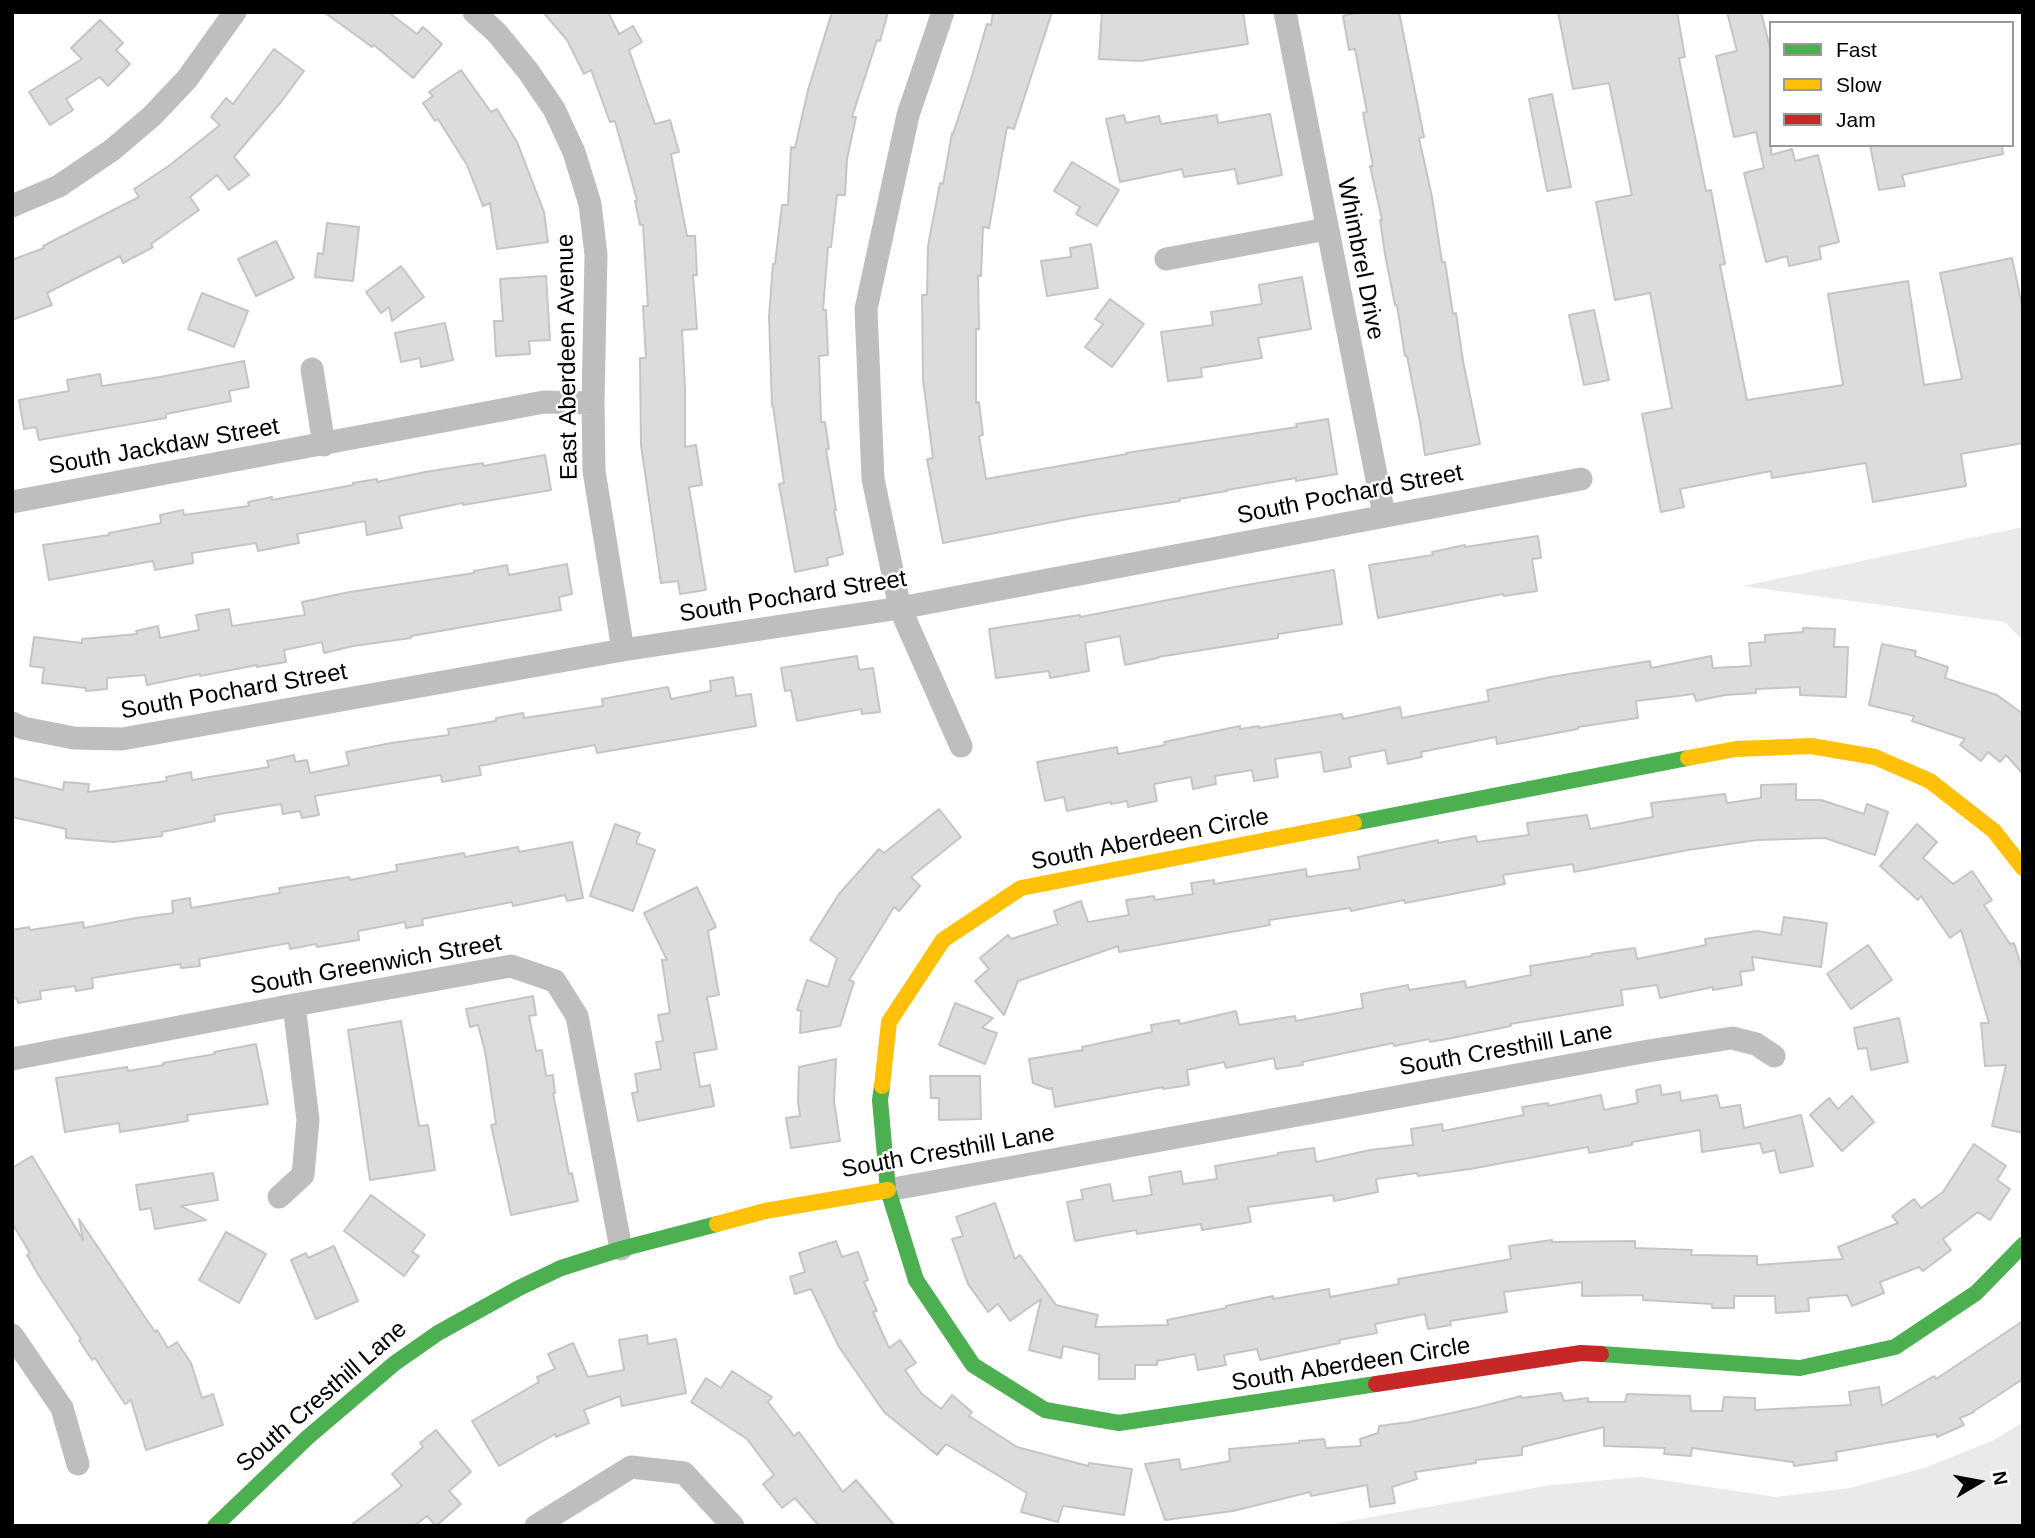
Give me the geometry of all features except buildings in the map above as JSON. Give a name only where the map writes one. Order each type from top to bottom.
[{"type":"street","points":[[12,206],[59,186],[112,150],[152,116],[187,79],[236,12]]},
{"type":"street","name":"East Aberdeen Avenue","points":[[474,12],[497,33],[554,109],[574,152],[590,204],[596,255],[594,471],[623,650]]},
{"type":"street","points":[[943,12],[908,115],[866,309],[873,479],[900,608],[961,746]]},
{"type":"street","name":"Whimbrel Drive","points":[[1285,12],[1384,515]]},
{"type":"street","points":[[1166,259],[1327,229]]},
{"type":"street","points":[[312,369],[324,445]]},
{"type":"street","name":"South Jackdaw Street","points":[[12,502],[544,402],[593,403]]},
{"type":"street","name":"South Pochard Street","points":[[12,723],[23,728],[74,738],[122,739],[623,650],[900,608],[1581,479]]},
{"type":"street","name":"South Aberdeen Circle","points":[[2023,868],[1994,831],[1930,781],[1875,757],[1811,746],[1736,749],[1021,888],[943,940],[889,1022],[880,1100],[888,1189],[916,1280],[973,1365],[1045,1410],[1119,1423],[1581,1353],[1800,1368],[1895,1347],[1976,1293],[2023,1245]]},
{"type":"street","name":"South Greenwich Street","points":[[12,1059],[511,966],[555,981],[577,1016],[621,1249]]},
{"type":"street","points":[[279,1197],[303,1175],[307,1120],[294,1005]]},
{"type":"street","name":"South Cresthill Lane","points":[[215,1526],[309,1437],[395,1363],[438,1333],[561,1268],[621,1249],[765,1211],[1648,1051],[1732,1038],[1756,1044],[1774,1056]]},
{"type":"street","points":[[12,1335],[62,1408],[78,1464]]},
{"type":"street","points":[[536,1526],[631,1467],[684,1473],[733,1526]]},
{"type":"shaded area","points":[[2023,527],[2023,641],[2005,622],[1743,586]]},
{"type":"shaded area","points":[[2023,1422],[2023,1526],[1321,1526],[1551,1485],[1641,1477],[1776,1497],[1850,1488],[1924,1468],[1992,1441]]},
{"type":"traffic: fast","points":[[1354,823],[1688,758]]},
{"type":"traffic: fast","points":[[882,1086],[880,1100],[888,1190],[916,1280],[973,1365],[1045,1410],[1119,1423],[1376,1384]]},
{"type":"traffic: fast","points":[[215,1526],[308,1437],[395,1363],[438,1333],[561,1268],[717,1224]]},
{"type":"traffic: fast","points":[[1601,1354],[1800,1368],[1895,1347],[1976,1293],[2023,1245]]},
{"type":"traffic: slow","points":[[1688,758],[1736,749],[1811,746],[1875,757],[1930,781],[1994,831],[2023,868]]},
{"type":"traffic: slow","points":[[882,1086],[889,1022],[943,940],[1021,888],[1354,823]]},
{"type":"traffic: slow","points":[[717,1224],[765,1211],[888,1190]]},
{"type":"traffic: jam","points":[[1376,1384],[1581,1353],[1601,1354]]}]
